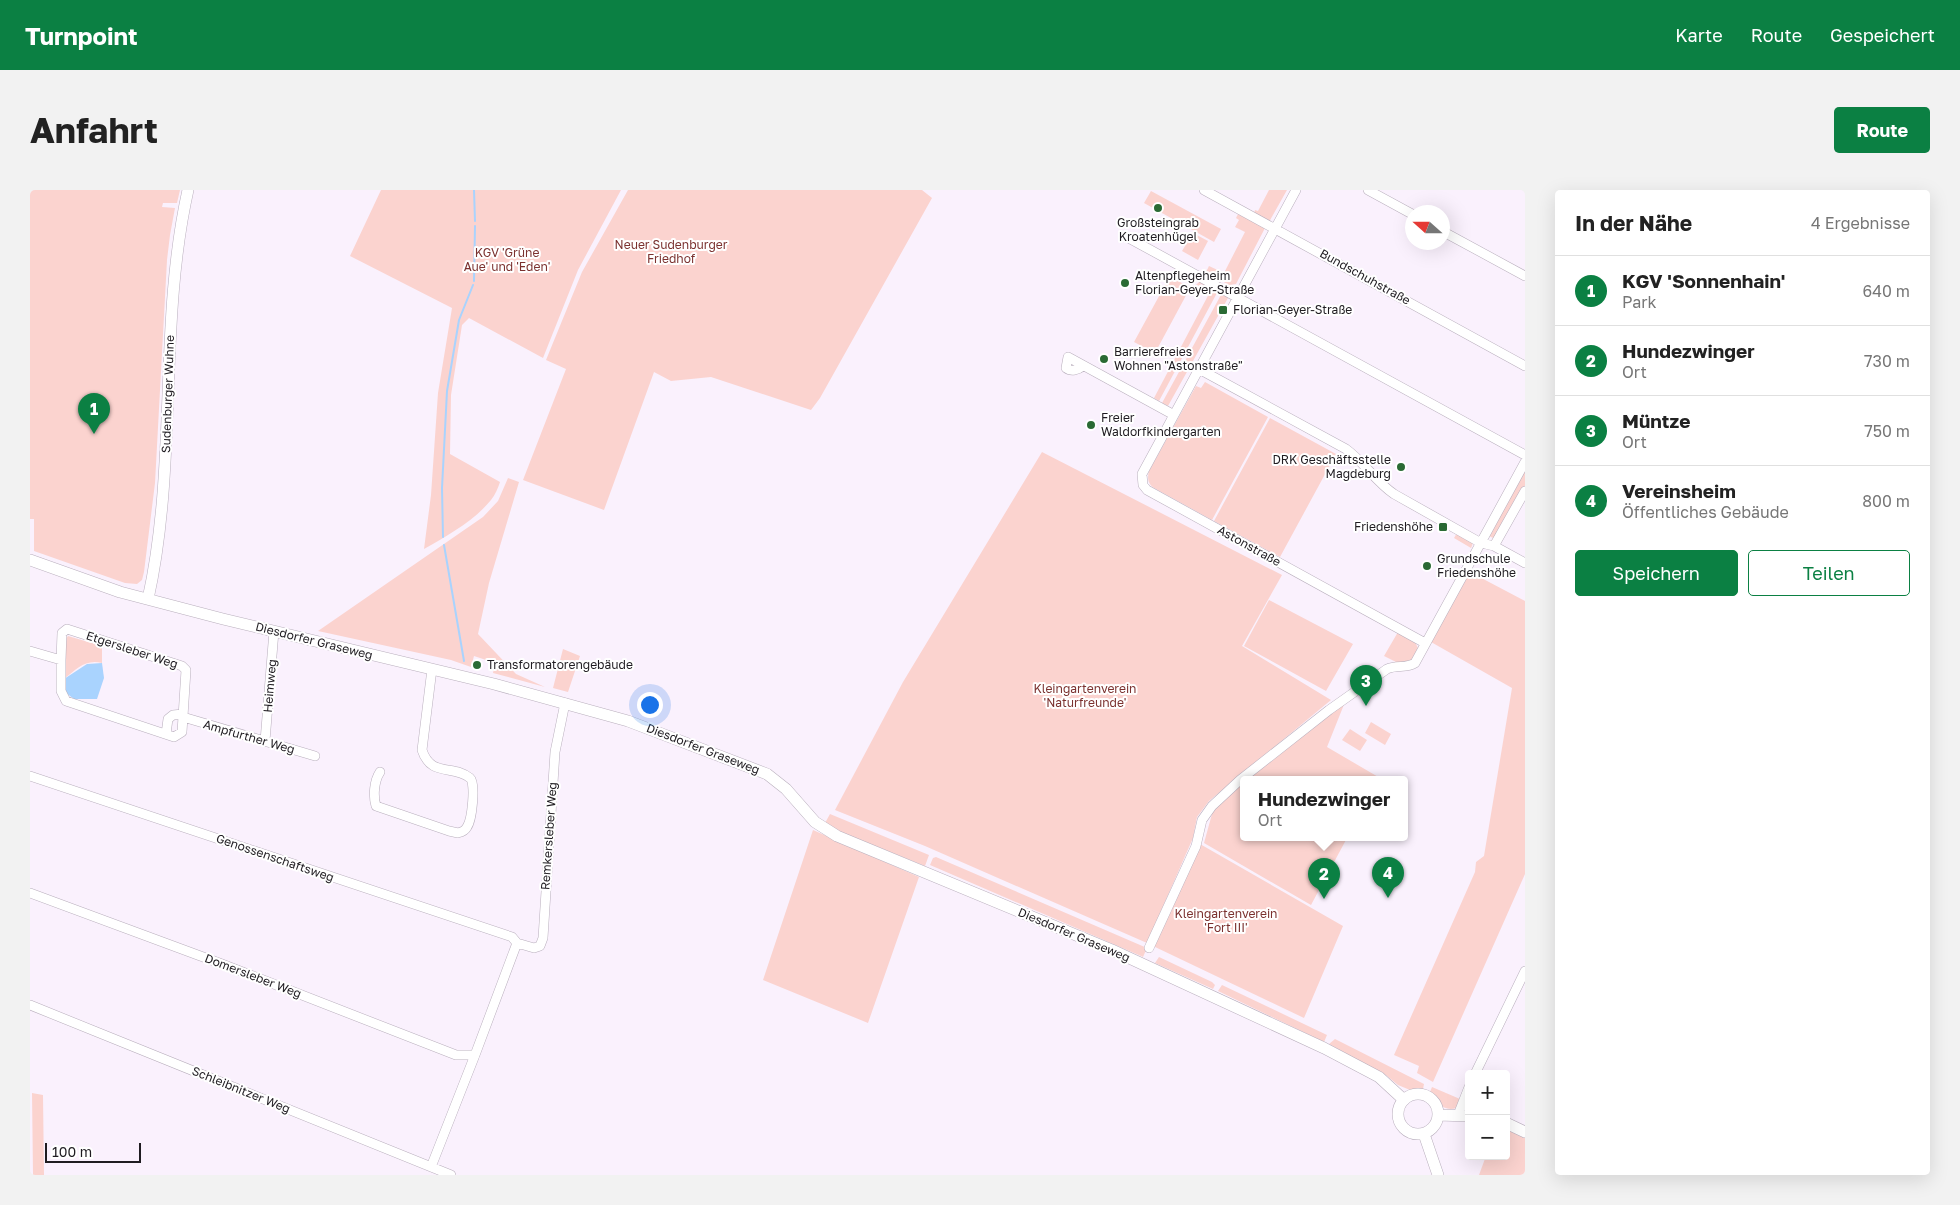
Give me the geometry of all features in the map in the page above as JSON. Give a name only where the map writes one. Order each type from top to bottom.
[{"type":"main road","name":"Sudenburger Wuhne","points":[[148,599],[154,570],[165,473],[174,274],[178,237],[188,190]]},
{"type":"main road","name":"Diesdorfer Graseweg","points":[[30,560],[100,586],[148,599],[432,669],[628,721],[756,768],[781,784],[815,822],[837,836],[1112,950],[1324,1048],[1379,1076],[1404,1100]]},
{"type":"main road","points":[[1416,1094],[1427,1096],[1434,1103],[1438,1115],[1434,1126],[1424,1134],[1411,1134],[1400,1125],[1398,1112],[1404,1100],[1416,1094]]},
{"type":"main road","points":[[1438,1115],[1463,1116]]},
{"type":"main road","points":[[1510,1125],[1525,1132]]},
{"type":"main road","points":[[1424,1134],[1438,1175]]},
{"type":"street","name":"Bundschuhstraße","points":[[1204,190],[1525,366]]},
{"type":"street","name":"Astonstraße","points":[[1296,190],[1142,474],[1143,485],[1147,490],[1425,643]]},
{"type":"street","points":[[1368,190],[1405,210]]},
{"type":"street","points":[[1450,235],[1525,276]]},
{"type":"street","points":[[1125,236],[1238,296],[1525,455]]},
{"type":"street","points":[[1083,366],[1174,415]]},
{"type":"street","points":[[1198,369],[1346,449],[1388,490],[1481,543],[1494,546],[1525,563]]},
{"type":"street","points":[[1245,776],[1369,681],[1393,666],[1406,667],[1412,665],[1525,462]]},
{"type":"street","points":[[1494,546],[1525,491]]},
{"type":"street","name":"Etgersleber Weg","points":[[67,629],[182,666],[186,670],[182,732],[174,737],[66,701],[62,691],[61,660],[62,633],[67,629]]},
{"type":"street","name":"Heimweg","points":[[265,741],[274,631]]},
{"type":"street","points":[[30,651],[61,660]]},
{"type":"street","points":[[380,772],[377,776],[374,799],[376,806],[458,834],[467,828],[470,821],[474,785],[472,779],[466,775],[433,766],[425,761],[422,750],[432,669]]},
{"type":"street","name":"Remkersleber Weg","points":[[517,943],[534,948],[540,946],[543,938],[555,752],[565,703]]},
{"type":"street","points":[[166,734],[168,719],[173,715],[183,716]]},
{"type":"street","name":"Ampfurther Weg","points":[[183,716],[315,756]]},
{"type":"street","name":"Genossenschaftsweg","points":[[30,776],[512,937],[517,943]]},
{"type":"street","points":[[1149,948],[1196,846],[1202,820],[1212,806],[1240,780]]},
{"type":"street","name":"Domersleber Weg","points":[[30,894],[222,964],[456,1055],[475,1055]]},
{"type":"street","points":[[431,1167],[517,943]]},
{"type":"street","points":[[1477,1070],[1525,971]]},
{"type":"street","name":"Schleibnitzer Weg","points":[[30,1005],[451,1175]]},
{"type":"green space","points":[[30,190],[180,190],[177,203],[163,203],[162,207],[175,208],[167,260],[155,483],[144,572],[142,580],[137,584],[125,583],[34,551],[34,519],[30,519]]},
{"type":"green space","name":"KGV 'Grüne Aue' und 'Eden'","points":[[381,190],[621,190],[578,270],[543,358],[469,318],[462,325],[451,395],[450,454],[500,482],[492,498],[477,515],[460,528],[424,549],[431,495],[438,393],[452,308],[350,256]]},
{"type":"green space","name":"Neuer Sudenburger Friedhof","points":[[628,190],[922,190],[932,198],[820,398],[811,410],[711,377],[671,381],[654,372],[604,510],[523,480],[566,369],[546,360],[582,272]]},
{"type":"green space","points":[[1269,190],[1287,190],[1269,222],[1254,213],[1255,210],[1258,211]]},
{"type":"green space","points":[[1151,191],[1221,229],[1214,242],[1144,203]]},
{"type":"green space","points":[[1238,214],[1265,228],[1236,284],[1229,285],[1206,272],[1209,266],[1224,273],[1245,232],[1235,227],[1239,220],[1236,218]]},
{"type":"green space","points":[[1193,233],[1208,241],[1198,260],[1182,251]]},
{"type":"green space","points":[[1170,276],[1190,288],[1155,353],[1134,342]]},
{"type":"green space","points":[[1200,281],[1218,291],[1159,401],[1154,398],[1211,290],[1201,284],[1199,286],[1196,285]]},
{"type":"green space","points":[[1222,293],[1228,298],[1168,406],[1162,403]]},
{"type":"green space","points":[[1205,382],[1268,417],[1212,520],[1154,488],[1150,485],[1148,478],[1149,471],[1196,386],[1201,388]]},
{"type":"green space","points":[[1270,418],[1336,454],[1280,557],[1214,521]]},
{"type":"green space","name":"Kleingartenverein 'Naturfreunde'","points":[[1042,452],[1282,575],[1242,646],[1331,700],[1209,801],[1197,817],[1193,838],[1147,943],[925,846],[835,810],[903,682]]},
{"type":"green space","points":[[1525,467],[1525,486],[1495,539],[1487,535]]},
{"type":"green space","points":[[508,478],[519,482],[489,583],[478,634],[516,674],[545,687],[493,673],[495,663],[474,656],[471,667],[451,660],[318,631],[483,517],[498,501]]},
{"type":"green space","points":[[1457,533],[1473,543],[1471,548],[1454,538]]},
{"type":"green space","points":[[1470,572],[1525,601],[1525,874],[1433,1082],[1417,1073],[1419,1066],[1394,1055],[1475,872],[1476,862],[1484,856],[1512,688],[1431,642]]},
{"type":"green space","points":[[1269,600],[1353,644],[1326,691],[1244,646]]},
{"type":"green space","points":[[1398,632],[1414,640],[1418,648],[1411,662],[1400,664],[1384,656]]},
{"type":"green space","points":[[68,636],[102,646],[102,663],[91,662],[86,664],[77,668],[64,679],[65,640]]},
{"type":"green space","points":[[563,649],[580,656],[568,692],[553,688]]},
{"type":"green space","points":[[1345,702],[1327,747],[1377,776],[1251,776]]},
{"type":"green space","points":[[1371,722],[1391,734],[1385,745],[1365,733]]},
{"type":"green space","points":[[1350,729],[1367,740],[1360,751],[1342,740]]},
{"type":"green space","points":[[1240,786],[1240,841],[1345,841],[1311,905],[1204,843],[1212,814],[1210,812]]},
{"type":"green space","points":[[830,814],[929,855],[925,866],[828,827],[825,823]]},
{"type":"green space","points":[[813,830],[919,877],[868,1023],[763,980]]},
{"type":"green space","name":"Kleingartenverein 'Fort III'","points":[[1200,844],[1343,926],[1304,1018],[1153,946]]},
{"type":"green space","points":[[936,857],[1147,948],[1143,957],[930,865],[933,858]]},
{"type":"green space","points":[[1159,957],[1212,982],[1215,985],[1213,989],[1155,963]]},
{"type":"green space","points":[[1222,985],[1327,1035],[1324,1042],[1218,991]]},
{"type":"green space","points":[[1335,1039],[1424,1084],[1423,1089],[1410,1090],[1398,1085],[1387,1076],[1329,1044]]},
{"type":"green space","points":[[1432,1087],[1460,1099],[1456,1108],[1448,1109],[1437,1103],[1430,1092]]},
{"type":"green space","points":[[32,1093],[43,1095],[44,1175],[33,1175]]},
{"type":"green space","points":[[1510,1130],[1525,1136],[1525,1175],[1479,1175],[1485,1160],[1510,1160]]},
{"type":"water","points":[[102,663],[104,678],[97,699],[74,699],[66,693],[64,679],[87,664]]},
{"type":"waterway","points":[[474,190],[475,221]]},
{"type":"waterway","points":[[474,281],[475,226]]},
{"type":"waterway","points":[[443,537],[442,488],[447,391],[459,320],[473,285]]},
{"type":"waterway","points":[[444,545],[464,661]]},
{"type":"place","name":"Großsteingrab Kroatenhügel","points":[[1158,208]]},
{"type":"place","name":"Altenpflegeheim Florian-Geyer-Straße","points":[[1125,283]]},
{"type":"place","name":"Florian-Geyer-Straße","points":[[1223,310]]},
{"type":"place","name":"Barrierefreies Wohnen \"Astonstraße\"","points":[[1104,359]]},
{"type":"place","name":"Freier Waldorfkindergarten","points":[[1091,425]]},
{"type":"place","name":"KGV 'Sonnenhain'","points":[[94,434]]},
{"type":"place","name":"DRK Geschäftsstelle Magdeburg","points":[[1401,467]]},
{"type":"place","name":"Friedenshöhe","points":[[1443,527]]},
{"type":"place","name":"Grundschule Friedenshöhe","points":[[1427,566]]},
{"type":"place","name":"Transformatorengebäude","points":[[477,665]]},
{"type":"place","name":"Müntze","points":[[1366,706]]},
{"type":"place","name":"Vereinsheim","points":[[1388,898]]},
{"type":"place","name":"Hundezwinger","points":[[1324,899]]}]
